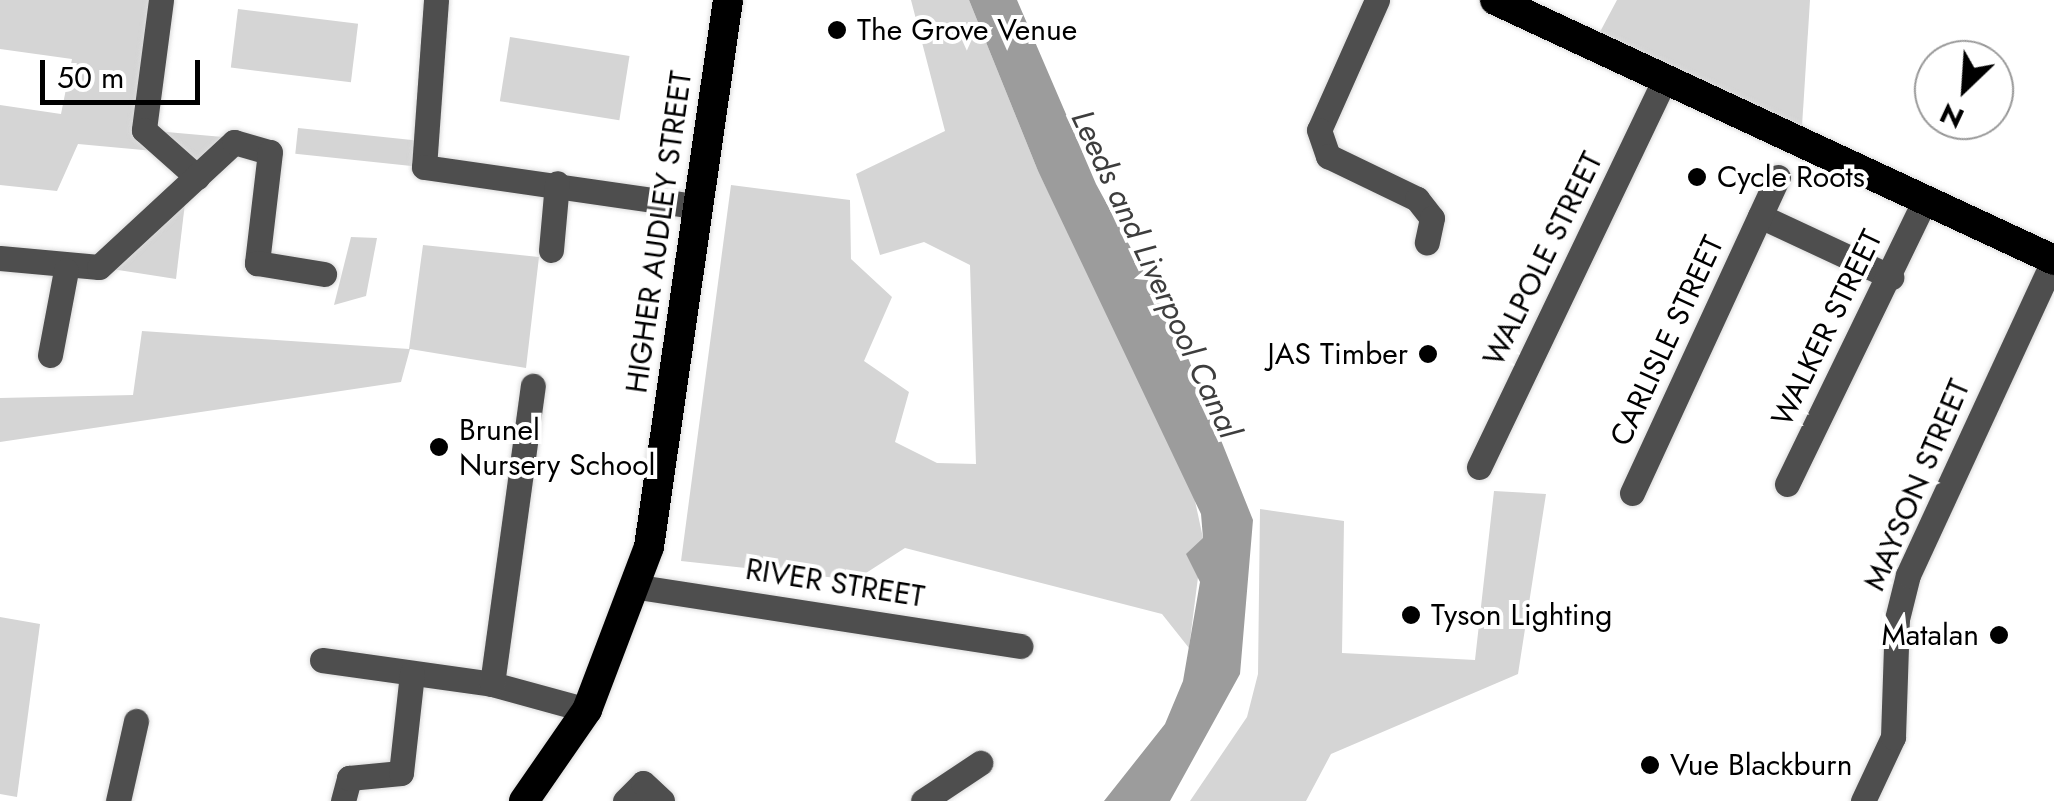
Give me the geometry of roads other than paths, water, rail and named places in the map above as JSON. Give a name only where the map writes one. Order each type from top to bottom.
[{"type":"highway","name":"HIGHER AUDLEY STREET","points":[[524,801],[587,710],[639,586],[728,0]]},
{"type":"highway","points":[[1495,0],[2054,259]]},
{"type":"street","points":[[160,0],[144,130],[197,177]]},
{"type":"street","points":[[436,0],[424,167],[557,183],[696,206]]},
{"type":"street","points":[[1377,0],[1319,130],[1328,156],[1417,198],[1432,218],[1426,242]]},
{"type":"street","name":"WALPOLE STREET","points":[[1479,467],[1665,79]]},
{"type":"street","points":[[0,258],[66,270],[99,267],[234,142],[270,152],[257,262],[324,274]]},
{"type":"street","name":"CARLISLE STREET","points":[[1632,493],[1778,177]]},
{"type":"street","points":[[551,250],[557,183]]},
{"type":"street","name":"WALKER STREET","points":[[1787,484],[1891,277],[1925,200]]},
{"type":"street","name":"CARLISLE STREET","points":[[1760,216],[1891,277]]},
{"type":"street","name":"MAYSON STREET","points":[[1863,801],[1894,737],[1897,619],[1908,575],[2054,259]]},
{"type":"street","points":[[50,354],[66,270]]},
{"type":"street","points":[[492,684],[533,386]]},
{"type":"street","name":"RIVER STREET","points":[[639,586],[1020,646]]},
{"type":"street","points":[[322,660],[492,684],[587,710]]},
{"type":"street","points":[[342,801],[349,778],[400,774],[412,674]]},
{"type":"street","points":[[118,801],[136,721]]},
{"type":"street","points":[[923,801],[980,763]]},
{"type":"street","points":[[626,801],[643,784],[662,801]]},
{"type":"place","name":"The Grove Venue","points":[[837,30]]},
{"type":"place","name":"Cycle Roots","points":[[1697,177]]},
{"type":"place","name":"JAS Timber","points":[[1428,354]]},
{"type":"place","name":"Brunel Nursery School","points":[[439,447]]},
{"type":"place","name":"Tyson Lighting","points":[[1411,615]]},
{"type":"place","name":"Matalan","points":[[1999,635]]},
{"type":"place","name":"Vue Blackburn","points":[[1650,765]]},
{"type":"water label","name":"Leeds and Liverpool Canal","points":[[1156,274]]}]
